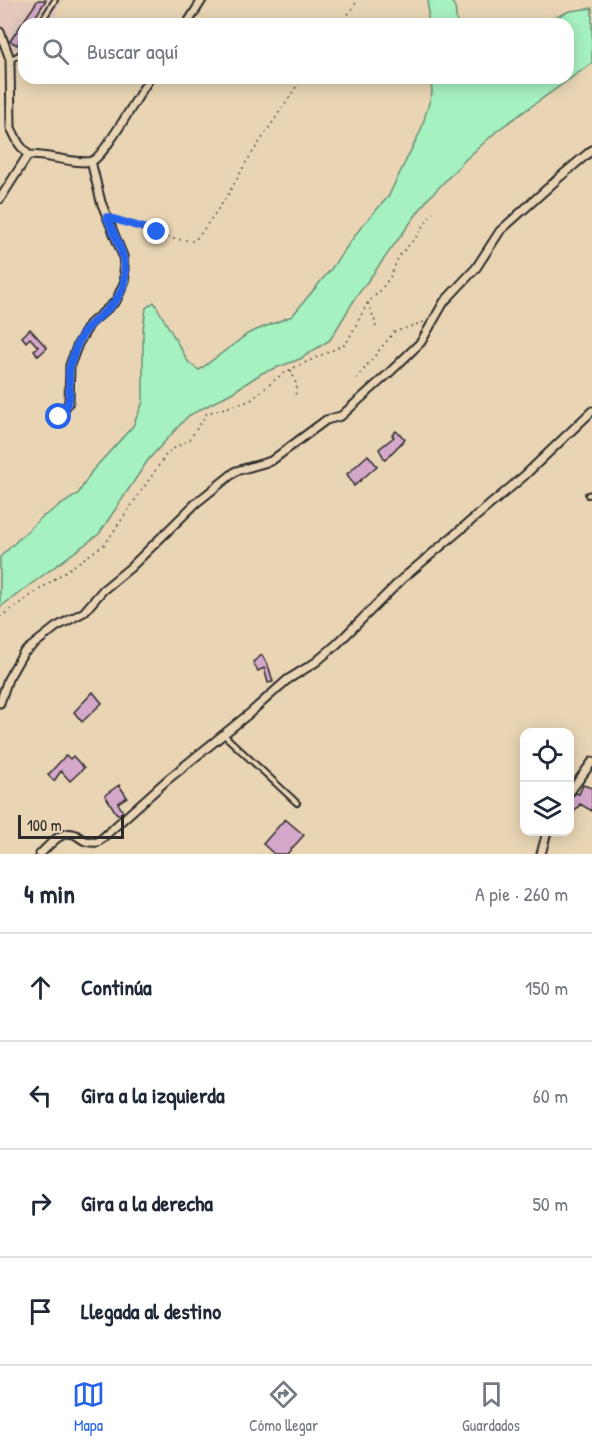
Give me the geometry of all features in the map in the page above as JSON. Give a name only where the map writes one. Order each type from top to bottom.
[{"type":"street","points":[[191,18],[202,0]]},
{"type":"street","points":[[0,32],[10,59],[11,128],[28,155]]},
{"type":"street","points":[[28,155],[41,154],[91,161],[108,146],[146,84]]},
{"type":"street","points":[[0,703],[8,679],[23,653],[48,633],[84,612],[103,590],[132,567],[196,503],[229,476],[243,468],[271,461],[326,420],[341,416],[352,408],[421,342],[444,302],[476,268],[500,231],[592,150]]},
{"type":"street","points":[[0,200],[28,155]]},
{"type":"street","points":[[59,417],[69,402],[69,373],[78,344],[90,324],[116,301],[125,281],[123,256],[97,188],[91,161]]},
{"type":"street","points":[[40,854],[60,836],[68,833],[74,834],[87,843],[98,842],[223,733],[250,713],[287,680],[316,662],[337,644],[402,579],[524,476],[592,411]]},
{"type":"street","points":[[574,787],[592,762]]},
{"type":"street","points":[[541,854],[546,836]]},
{"type":"lane","points":[[44,18],[55,0]]},
{"type":"lane","points":[[10,59],[18,55]]},
{"type":"lane","points":[[223,733],[297,803]]},
{"type":"path","points":[[345,18],[358,0]]},
{"type":"path","points":[[107,217],[174,239],[193,241],[226,198],[247,161],[298,84]]},
{"type":"path","points":[[0,617],[105,544],[168,452],[190,439],[207,413],[250,401],[291,369],[346,344],[368,302],[380,291],[390,277],[399,256],[416,237],[433,212]]},
{"type":"path","points":[[368,302],[376,324],[375,331]]},
{"type":"path","points":[[356,379],[394,333],[434,320]]},
{"type":"path","points":[[291,369],[297,386],[295,396]]},
{"type":"shaded area","points":[[0,0],[64,0],[53,18],[18,18],[18,52],[0,40]]},
{"type":"green space","points":[[428,0],[450,0],[455,7],[456,18],[428,18]]},
{"type":"green space","points":[[592,8],[592,63],[574,76],[574,18],[553,18],[570,11]]},
{"type":"green space","points":[[431,84],[563,84],[498,130],[465,160],[427,200],[356,297],[330,340],[300,359],[262,373],[233,392],[188,416],[148,460],[99,534],[0,607],[0,557],[42,517],[78,494],[92,471],[133,426],[143,402],[143,329],[146,308],[154,302],[189,363],[199,370],[249,333],[292,316],[331,269],[361,227],[388,197],[421,130],[432,93]]},
{"type":"building","points":[[38,0],[46,0],[35,18],[26,18]]},
{"type":"building","points":[[18,29],[17,45],[10,41]]},
{"type":"building","points":[[30,329],[47,348],[38,356],[34,350],[38,347],[30,338],[26,342],[22,337]]},
{"type":"building","points":[[396,431],[405,439],[385,460],[379,449],[394,437],[392,435]]},
{"type":"building","points":[[368,455],[377,466],[354,486],[347,474]]},
{"type":"building","points":[[262,655],[273,682],[268,683],[264,668],[258,671],[253,662]]},
{"type":"building","points":[[93,692],[102,703],[82,722],[74,712]]},
{"type":"building","points":[[66,755],[70,759],[73,756],[84,768],[70,781],[61,771],[54,781],[48,775]]},
{"type":"building","points":[[119,785],[127,797],[118,803],[123,812],[120,815],[116,813],[105,795]]},
{"type":"building","points":[[583,785],[592,788],[592,811],[580,804],[574,812],[574,795],[579,794]]},
{"type":"building","points":[[285,819],[304,835],[287,854],[274,854],[263,844]]},
{"type":"route","points":[[59,417],[68,406],[70,365],[84,330],[116,301],[125,281],[123,256],[107,217],[157,232]]}]
